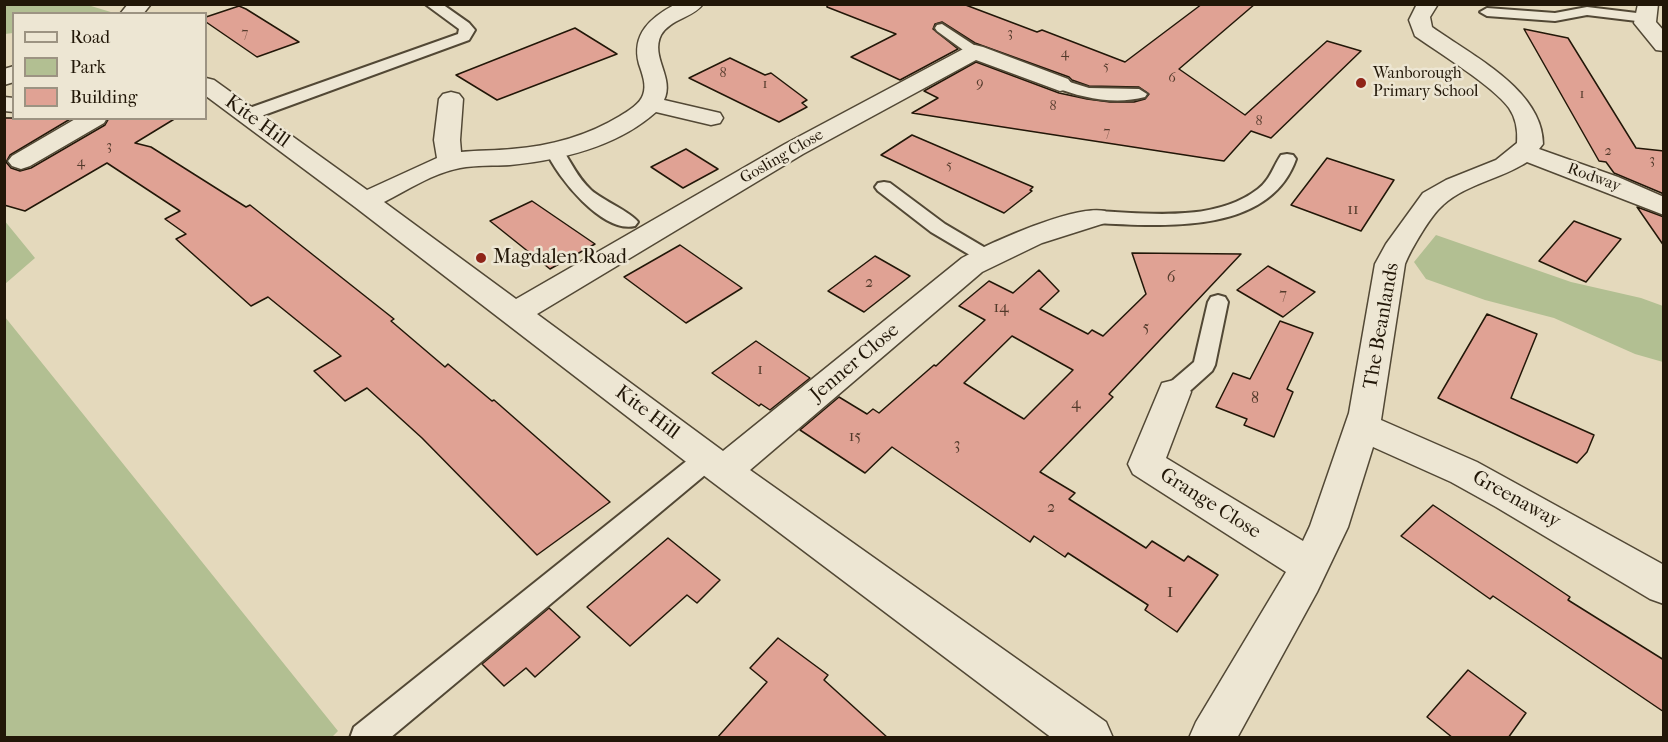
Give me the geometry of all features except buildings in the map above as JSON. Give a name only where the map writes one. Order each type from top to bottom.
[{"type":"street","points":[[365,201],[450,162],[555,151],[576,146],[615,130],[651,104],[657,84],[648,53],[647,40],[656,26],[693,4]]},
{"type":"street","points":[[1428,4],[1419,16],[1418,23],[1423,31],[1508,92],[1520,104],[1528,118],[1531,134],[1530,144],[1524,153]]},
{"type":"street","points":[[1646,11],[1653,35],[1664,45]]},
{"type":"street","points":[[975,52],[1060,84]]},
{"type":"street","name":"Gosling Close","points":[[513,314],[794,149],[975,52]]},
{"type":"street","name":"Kite Hill","points":[[207,86],[365,201],[716,465],[1090,738]]},
{"type":"street","points":[[450,162],[447,140],[451,99]]},
{"type":"street","points":[[651,104],[711,118]]},
{"type":"street","points":[[21,161],[91,120]]},
{"type":"street","name":"Rodway","points":[[1524,153],[1609,183],[1664,207]]},
{"type":"street","name":"The Beanlands","points":[[1212,738],[1310,566],[1329,526],[1362,427],[1390,264],[1396,250],[1433,199],[1455,186],[1506,165],[1524,153]]},
{"type":"street","name":"Jenner Close","points":[[716,465],[972,266],[987,257],[1059,227],[1095,217]]},
{"type":"street","name":"Grange Close","points":[[1174,392],[1146,464],[1310,566]]},
{"type":"street","name":"Greenaway","points":[[1362,427],[1456,468],[1500,491],[1664,586]]},
{"type":"lane","points":[[247,115],[464,38],[468,30],[432,4]]},
{"type":"lane","points":[[1487,12],[1555,17],[1587,11],[1646,11]]},
{"type":"lane","points":[[942,28],[975,52]]},
{"type":"lane","points":[[1060,84],[1106,97],[1138,94]]},
{"type":"lane","points":[[555,151],[561,169],[571,180],[603,210],[628,222]]},
{"type":"lane","points":[[1095,217],[1165,218],[1220,213],[1245,205],[1275,183],[1287,159]]},
{"type":"lane","points":[[884,186],[938,228],[987,257]]},
{"type":"lane","points":[[1174,392],[1204,365],[1218,302]]},
{"type":"lane","points":[[365,738],[716,465]]},
{"type":"green space","points":[[5,4],[93,5],[91,6],[111,12],[12,12],[12,33],[5,34]]},
{"type":"green space","points":[[4,220],[35,258],[5,284],[4,284]]},
{"type":"green space","points":[[1436,235],[1571,282],[1641,298],[1663,306],[1663,362],[1635,354],[1554,318],[1485,300],[1426,279],[1414,262]]},
{"type":"green space","points":[[5,317],[338,731],[332,737],[5,737]]},
{"type":"place","name":"Wanborough Primary School","points":[[1361,83]]},
{"type":"place","name":"Magdalen Road","points":[[481,258]]}]
